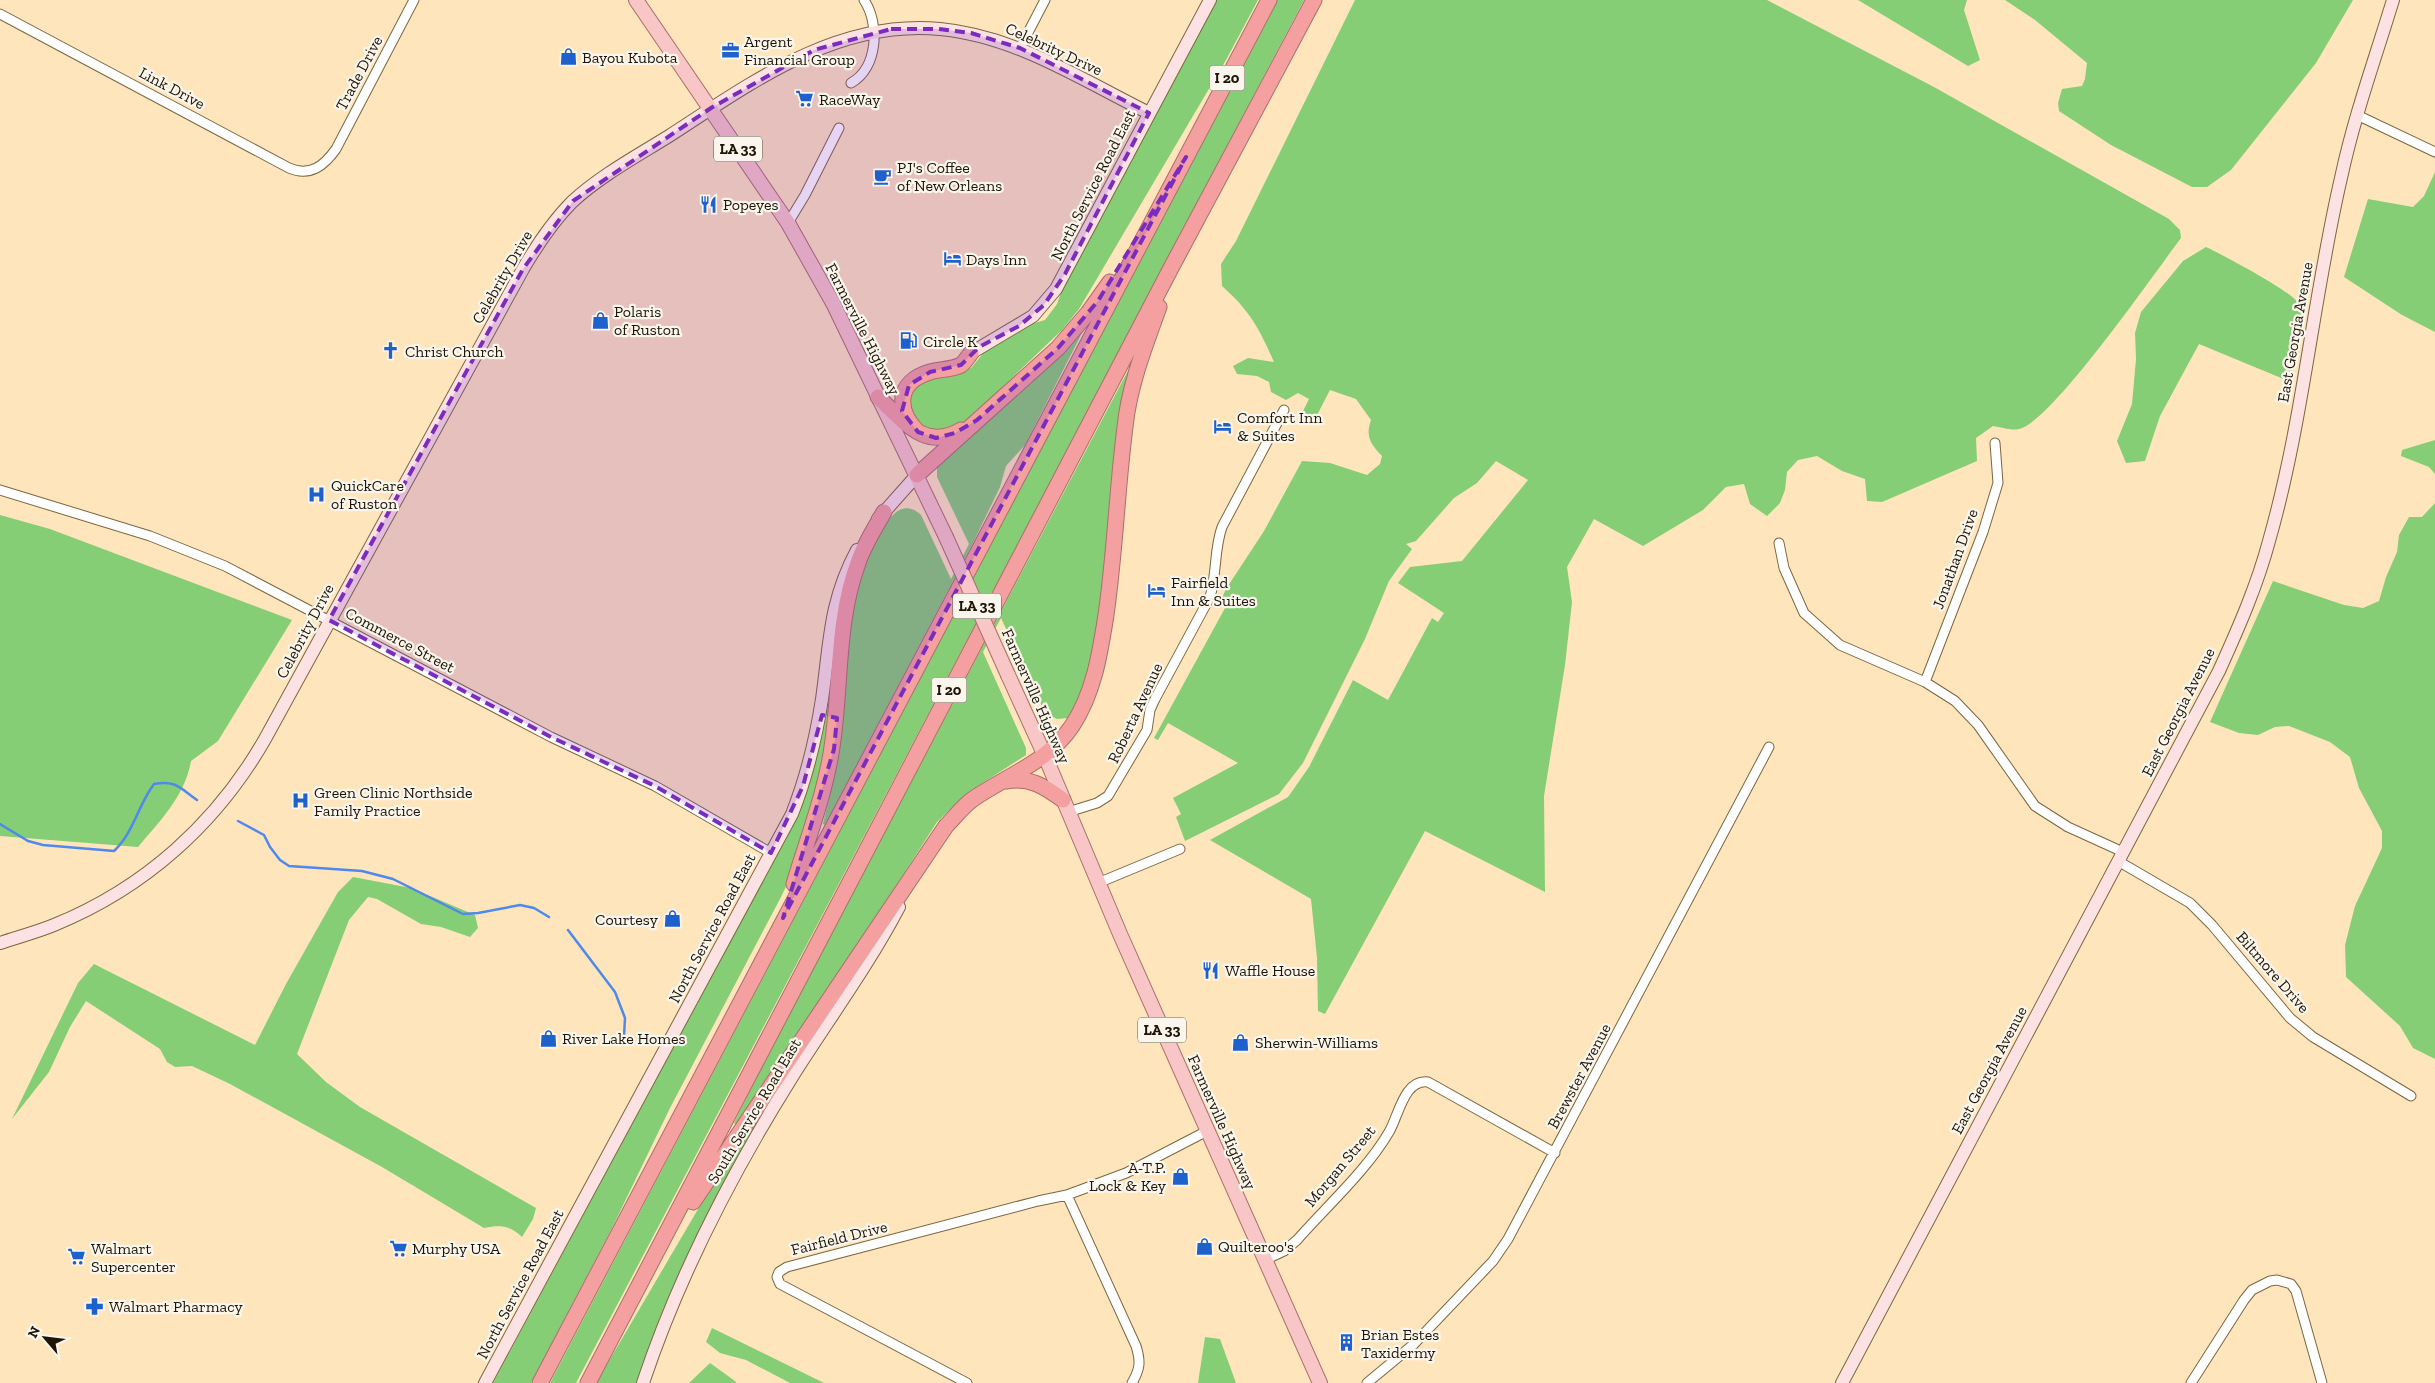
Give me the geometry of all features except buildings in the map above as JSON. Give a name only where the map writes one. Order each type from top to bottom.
[{"type":"highway","name":"I 20","points":[[540,1383],[1269,0]]},
{"type":"highway","name":"I 20","points":[[588,1383],[1171,268],[1314,0]]},
{"type":"highway","points":[[917,475],[1058,348],[1088,313],[1129,251],[1186,157]]},
{"type":"highway","points":[[652,1261],[946,826],[972,800],[1045,756],[1071,728],[1082,710],[1099,660],[1110,585],[1125,425],[1136,374],[1171,268]]},
{"type":"highway","points":[[918,432],[909,424],[902,410],[903,397],[909,385],[913,380],[930,372],[961,365],[971,353]]},
{"type":"highway","points":[[878,397],[918,432],[936,438],[945,437],[977,420]]},
{"type":"highway","points":[[784,918],[828,769],[833,740],[841,649],[852,582],[865,545],[884,512]]},
{"type":"highway","points":[[1002,782],[1026,780],[1037,783],[1066,806]]},
{"type":"main road","name":"Farmerville Highway","points":[[636,0],[788,223],[833,303],[917,475],[1045,756],[1098,883],[1207,1132],[1320,1383]]},
{"type":"main road","name":"North Service Road East","points":[[971,353],[1034,316],[1056,289],[1210,0]]},
{"type":"main road","name":"East Georgia Avenue","points":[[1842,1383],[2219,671],[2245,612],[2269,541],[2292,443],[2341,178],[2357,115],[2393,0]]},
{"type":"main road","name":"Celebrity Drive","points":[[0,943],[54,925],[98,904],[136,881],[174,853],[204,824],[232,792],[251,764],[539,242],[573,202],[609,174],[711,108],[796,58],[831,43],[873,31],[939,28],[984,36],[1020,48],[1149,112]]},
{"type":"main road","name":"North Service Road East","points":[[485,1383],[792,814],[803,786],[810,758],[822,698],[828,638],[838,595],[858,547],[884,512],[917,475]]},
{"type":"main road","name":"South Service Road East","points":[[643,1383],[691,1261],[721,1196],[792,1077],[882,938],[918,868]]},
{"type":"street","name":"Trade Drive","points":[[329,158],[414,0]]},
{"type":"street","points":[[851,83],[860,77],[874,50],[869,9],[864,0]]},
{"type":"street","points":[[1020,48],[1045,0]]},
{"type":"street","name":"Link Drive","points":[[0,14],[289,168],[299,172],[309,172],[320,167],[329,158]]},
{"type":"street","points":[[2357,115],[2435,152]]},
{"type":"street","points":[[788,223],[805,195],[839,128]]},
{"type":"street","name":"Roberta Avenue","points":[[1066,806],[1108,796],[1146,730],[1150,710],[1155,698],[1210,597],[1215,582],[1218,537],[1222,527],[1284,410]]},
{"type":"street","name":"Jonathan Drive","points":[[1925,682],[1983,532],[1998,483],[1994,443]]},
{"type":"street","name":"Commerce Street","points":[[0,490],[181,548],[226,566],[544,733],[655,786],[771,853]]},
{"type":"street","name":"Biltmore Drive","points":[[1779,543],[1784,568],[1804,613],[1840,645],[1925,682],[1955,701],[1978,725],[2035,806],[2120,857],[2190,903],[2212,924],[2290,1018],[2313,1037],[2411,1096]]},
{"type":"street","name":"Brewster Avenue","points":[[1367,1383],[1414,1344],[1493,1261],[1508,1240],[1769,747]]},
{"type":"street","points":[[1098,883],[1180,849]]},
{"type":"street","name":"Morgan Street","points":[[1265,1260],[1284,1250],[1296,1240],[1371,1157],[1389,1132],[1410,1088],[1421,1081],[1428,1082],[1555,1153]]},
{"type":"street","name":"Fairfield Drive","points":[[966,1383],[780,1284],[777,1277],[779,1272],[787,1267],[1067,1195],[1126,1173],[1207,1132]]},
{"type":"street","points":[[1067,1195],[1136,1346],[1140,1359],[1140,1370],[1132,1383]]},
{"type":"street","points":[[2191,1383],[2244,1300],[2252,1290],[2270,1281],[2284,1281],[2291,1284],[2296,1291],[2315,1366],[2322,1383]]},
{"type":"highlighted area","points":[[891,29],[939,29],[971,33],[1020,48],[1149,113],[1065,274],[1044,305],[1019,326],[979,347],[961,365],[930,372],[909,385],[902,411],[918,432],[936,438],[955,433],[977,420],[1058,348],[1098,301],[1186,157],[783,918],[834,749],[837,718],[822,715],[803,786],[771,853],[655,786],[551,737],[329,620],[523,269],[573,201],[711,108],[814,50]]},
{"type":"green space","points":[[1216,0],[1258,0],[1226,60],[1079,309],[1062,330],[970,418],[971,420],[953,431],[923,429],[904,401],[913,384],[971,368],[985,351],[1028,325],[1045,320],[1057,304],[1063,287]]},
{"type":"green space","points":[[1277,0],[1304,0],[576,1383],[550,1383]]},
{"type":"green space","points":[[1355,0],[1767,0],[1934,87],[2169,219],[2180,230],[2181,238],[2078,375],[2034,420],[2019,429],[1993,426],[1976,438],[1977,461],[1882,502],[1867,501],[1865,479],[1842,471],[1817,456],[1798,460],[1787,472],[1785,490],[1780,503],[1767,516],[1750,504],[1744,484],[1726,487],[1703,510],[1643,546],[1594,519],[1567,567],[1572,602],[1565,665],[1544,796],[1545,892],[1425,831],[1325,1014],[1318,1011],[1317,958],[1311,899],[1210,840],[1288,797],[1309,767],[1353,680],[1388,700],[1432,618],[1438,622],[1444,613],[1398,583],[1410,567],[1462,561],[1528,480],[1496,461],[1477,483],[1454,498],[1416,541],[1406,544],[1412,549],[1389,581],[1365,639],[1303,763],[1279,794],[1185,841],[1176,817],[1181,814],[1173,798],[1238,763],[1168,723],[1158,740],[1154,738],[1225,608],[1220,602],[1226,589],[1264,531],[1302,461],[1330,463],[1367,475],[1380,464],[1382,456],[1370,440],[1369,426],[1371,420],[1356,399],[1330,390],[1313,423],[1306,417],[1303,411],[1309,399],[1298,393],[1286,400],[1271,392],[1269,382],[1257,376],[1237,374],[1233,366],[1248,358],[1274,362],[1247,312],[1222,286],[1221,264],[1236,241]]},
{"type":"green space","points":[[1858,0],[1967,0],[1964,10],[1980,60],[1968,66]]},
{"type":"green space","points":[[2005,0],[2353,0],[2316,63],[2231,170],[2207,187],[2192,187],[2111,145],[2059,111],[2058,103],[2062,89],[2082,86],[2087,63],[2035,20]]},
{"type":"green space","points":[[2435,172],[2435,332],[2402,315],[2344,277],[2368,199],[2413,207],[2424,196]]},
{"type":"green space","points":[[2206,247],[2270,282],[2293,297],[2298,303],[2302,312],[2302,332],[2294,366],[2286,380],[2199,344],[2160,416],[2145,461],[2126,463],[2117,441],[2132,404],[2136,359],[2135,333],[2141,312],[2183,261]]},
{"type":"green space","points":[[1085,327],[1025,445],[1006,466],[1000,487],[972,545],[825,825],[823,824],[832,783],[850,618],[869,556],[885,525],[896,512],[905,508],[916,511],[921,515],[951,579],[969,544],[937,477],[937,465]]},
{"type":"green space","points":[[1132,363],[1102,611],[1083,698],[1068,718],[1057,719],[1045,713],[1001,618],[983,652],[1026,748],[1026,755],[967,793],[937,822],[865,934],[736,1125],[734,1123],[774,1043]]},
{"type":"green space","points":[[2435,440],[2435,474],[2429,467],[2401,456],[2402,450]]},
{"type":"green space","points":[[2435,503],[2435,1059],[2413,1048],[2400,1026],[2346,977],[2345,945],[2355,906],[2382,848],[2382,831],[2359,788],[2350,757],[2330,742],[2289,726],[2275,727],[2258,735],[2239,733],[2210,722],[2273,581],[2344,605],[2363,608],[2379,601],[2386,577],[2397,552],[2399,535],[2409,517],[2422,517]]},
{"type":"green space","points":[[0,515],[50,529],[292,620],[218,741],[191,761],[188,774],[177,797],[163,818],[138,847],[0,836]]},
{"type":"green space","points":[[830,695],[832,695],[826,753],[790,878],[781,897],[670,1108],[613,1226],[531,1383],[493,1383],[791,829],[815,763]]},
{"type":"green space","points":[[353,877],[411,888],[475,915],[478,928],[470,937],[441,927],[421,924],[377,899],[368,897],[349,920],[297,1054],[326,1082],[360,1107],[536,1208],[533,1219],[522,1237],[509,1228],[495,1226],[484,1228],[382,1167],[230,1084],[192,1066],[175,1067],[167,1062],[160,1049],[86,1001],[70,1027],[49,1072],[12,1119],[78,983],[94,964],[255,1045],[286,984],[338,892]]},
{"type":"green space","points":[[780,1085],[758,1121],[699,1230],[665,1305],[636,1383],[596,1383],[721,1170]]},
{"type":"green space","points":[[712,1328],[824,1383],[790,1383],[746,1360],[720,1353],[706,1342]]},
{"type":"green space","points":[[1205,1337],[1220,1339],[1236,1383],[1198,1383]]},
{"type":"green space","points":[[710,1363],[735,1381],[736,1383],[689,1383]]},
{"type":"waterway","points":[[0,824],[28,841],[43,845],[114,851],[121,844],[154,784],[173,784],[197,800]]},
{"type":"waterway","points":[[238,821],[264,835],[280,860],[289,866],[362,871],[393,879],[463,914],[520,905],[534,908],[549,917]]},
{"type":"waterway","points":[[568,930],[615,992],[625,1018],[624,1037]]},
{"type":"place","name":"Argent Financial Group","points":[[730,50]]},
{"type":"place","name":"Bayou Kubota","points":[[568,57]]},
{"type":"place","name":"RaceWay","points":[[805,99]]},
{"type":"place","name":"PJ's Coffee of New Orleans","points":[[883,176]]},
{"type":"place","name":"Popeyes","points":[[709,204]]},
{"type":"place","name":"Days Inn","points":[[952,259]]},
{"type":"place","name":"Polaris of Ruston","points":[[600,320]]},
{"type":"place","name":"Circle K","points":[[909,341]]},
{"type":"place","name":"Christ Church","points":[[391,351]]},
{"type":"place","name":"Comfort Inn & Suites","points":[[1223,426]]},
{"type":"place","name":"QuickCare of Ruston","points":[[317,494]]},
{"type":"place","name":"Fairfield Inn & Suites","points":[[1157,591]]},
{"type":"place","name":"Green Clinic Northside Family Practice","points":[[300,801]]},
{"type":"place","name":"Courtesy","points":[[672,919]]},
{"type":"place","name":"Waffle House","points":[[1211,970]]},
{"type":"place","name":"River Lake Homes","points":[[548,1038]]},
{"type":"place","name":"Sherwin-Williams","points":[[1241,1042]]},
{"type":"place","name":"A-T.P. Lock & Key","points":[[1180,1176]]},
{"type":"place","name":"Quilteroo's","points":[[1204,1246]]},
{"type":"place","name":"Murphy USA","points":[[398,1248]]},
{"type":"place","name":"Walmart Supercenter","points":[[77,1257]]},
{"type":"place","name":"Walmart Pharmacy","points":[[95,1306]]},
{"type":"place","name":"Brian Estes Taxidermy","points":[[1347,1343]]}]
